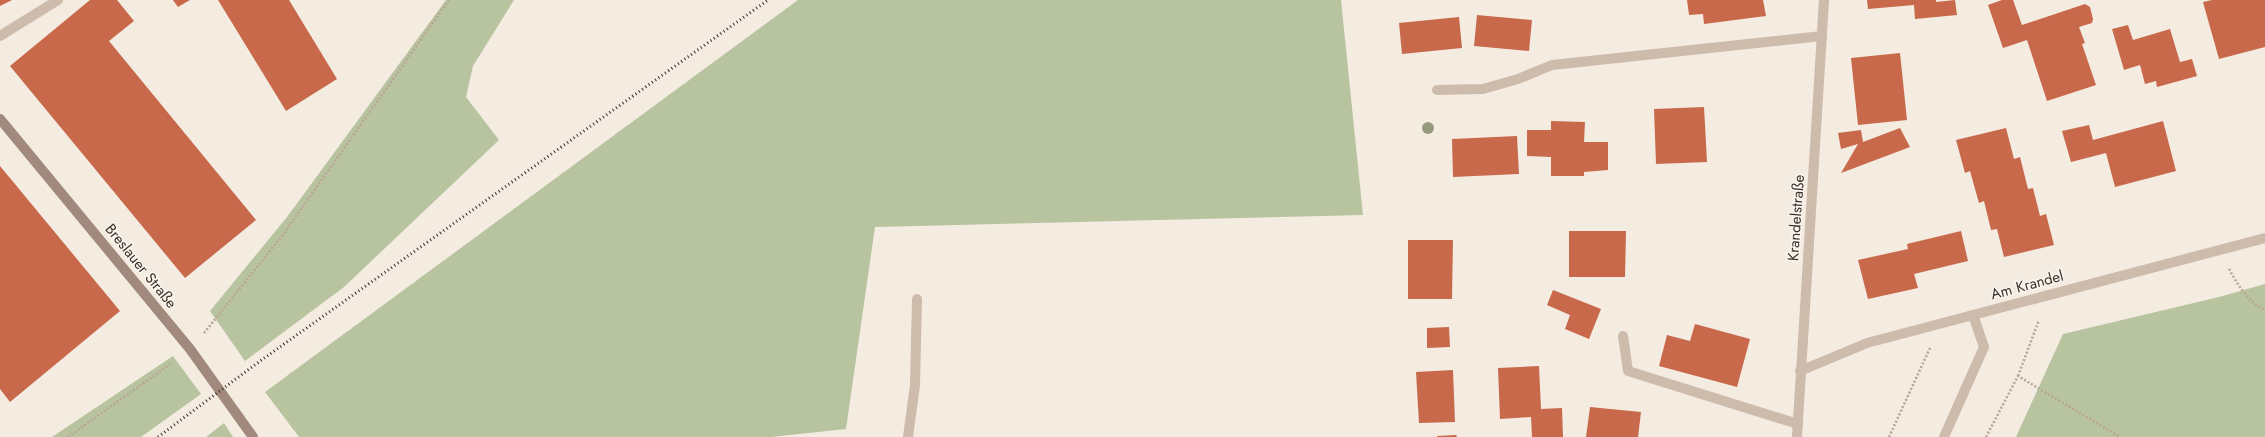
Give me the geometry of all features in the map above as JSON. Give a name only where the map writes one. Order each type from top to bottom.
[{"type":"street","points":[[0,36],[58,0]]},
{"type":"street","name":"Krandelstraße","points":[[1797,437],[1824,0]]},
{"type":"street","points":[[1437,90],[1483,89],[1518,79],[1552,65],[1822,36]]},
{"type":"street","name":"Breslauer Straße","points":[[0,119],[190,349],[253,437]]},
{"type":"street","name":"Am Krandel","points":[[1800,371],[1867,343],[2265,238]]},
{"type":"street","points":[[908,437],[915,385],[917,299]]},
{"type":"street","points":[[1944,437],[1984,347],[1973,314]]},
{"type":"street","points":[[1623,336],[1628,371],[1798,424]]},
{"type":"path","points":[[68,437],[190,349],[282,236],[449,0]]},
{"type":"path","points":[[2218,250],[2238,285],[2257,306],[2265,310]]},
{"type":"path","points":[[1986,437],[2018,376],[2043,311],[2038,297]]},
{"type":"path","points":[[1889,437],[1930,348],[1931,326]]},
{"type":"path","points":[[2018,376],[2120,437]]},
{"type":"green space","points":[[446,0],[514,0],[473,66],[466,97],[499,140],[344,287],[245,361],[210,311],[287,217]]},
{"type":"green space","points":[[798,0],[1341,0],[1363,215],[875,227],[846,429],[771,437],[299,437],[265,392]]},
{"type":"green space","points":[[2265,284],[2265,437],[2016,437],[2063,334],[2219,297]]},
{"type":"green space","points":[[173,356],[201,394],[141,437],[52,437]]},
{"type":"green space","points":[[224,423],[233,437],[206,437]]},
{"type":"building","points":[[0,0],[12,0],[0,6]]},
{"type":"building","points":[[90,0],[117,0],[134,21],[109,41],[256,220],[185,278],[10,66]]},
{"type":"building","points":[[173,0],[190,0],[178,7]]},
{"type":"building","points":[[218,0],[289,0],[337,79],[286,111]]},
{"type":"building","points":[[1687,0],[1763,0],[1766,16],[1704,24],[1703,14],[1689,15]]},
{"type":"building","points":[[1867,0],[1936,0],[1936,2],[1955,0],[1957,15],[1915,19],[1914,5],[1868,9]]},
{"type":"building","points":[[2002,0],[2013,0],[2022,25],[2085,4],[2090,7],[2093,19],[2092,23],[2079,27],[2085,43],[2082,44],[2096,85],[2047,101],[2027,40],[2003,48],[1988,5]]},
{"type":"building","points":[[2212,0],[2265,0],[2265,47],[2219,59],[2203,2]]},
{"type":"building","points":[[1477,15],[1532,20],[1529,51],[1474,46]]},
{"type":"building","points":[[1459,17],[1462,48],[1402,54],[1399,23]]},
{"type":"building","points":[[2128,25],[2133,40],[2170,29],[2180,62],[2192,59],[2197,76],[2157,87],[2156,81],[2145,84],[2140,65],[2124,70],[2112,29]]},
{"type":"building","points":[[1900,53],[1907,120],[1858,125],[1851,58]]},
{"type":"building","points":[[1704,107],[1707,162],[1656,164],[1654,109]]},
{"type":"building","points":[[1551,121],[1585,122],[1584,142],[1608,142],[1608,170],[1584,172],[1584,176],[1551,176],[1551,157],[1527,156],[1527,130],[1551,130]]},
{"type":"building","points":[[2163,121],[2176,171],[2115,187],[2106,153],[2071,162],[2062,131],[2089,125],[2093,140]]},
{"type":"building","points":[[1900,128],[1910,147],[1841,173],[1858,144],[1841,149],[1838,133],[1861,130],[1863,142]]},
{"type":"building","points":[[2006,128],[2014,159],[2020,157],[2028,189],[2033,188],[2040,216],[2046,214],[2054,245],[2004,257],[1997,229],[1991,230],[1984,201],[1979,203],[1970,171],[1965,173],[1956,140]]},
{"type":"building","points":[[1517,136],[1519,174],[1453,177],[1452,139]]},
{"type":"building","points":[[0,166],[120,311],[10,402],[0,389]]},
{"type":"building","points":[[1569,231],[1626,231],[1625,277],[1569,277]]},
{"type":"building","points":[[1961,231],[1968,261],[1914,274],[1918,288],[1868,299],[1858,260],[1908,249],[1907,244]]},
{"type":"building","points":[[1408,240],[1453,240],[1452,299],[1408,299]]},
{"type":"building","points":[[1553,290],[1601,309],[1589,339],[1565,329],[1570,315],[1547,305]]},
{"type":"building","points":[[1695,324],[1750,339],[1737,387],[1659,366],[1667,335],[1690,341]]},
{"type":"building","points":[[1449,327],[1450,347],[1427,348],[1427,328]]},
{"type":"building","points":[[1539,366],[1541,409],[1562,408],[1563,437],[1532,437],[1531,417],[1500,419],[1498,368]]},
{"type":"building","points":[[1453,370],[1455,422],[1419,423],[1416,372]]},
{"type":"building","points":[[1590,407],[1641,412],[1638,437],[1586,437]]},
{"type":"building","points":[[1456,435],[1457,437],[1437,437],[1437,436]]},
{"type":"railway","points":[[158,437],[256,364],[768,0]]}]
